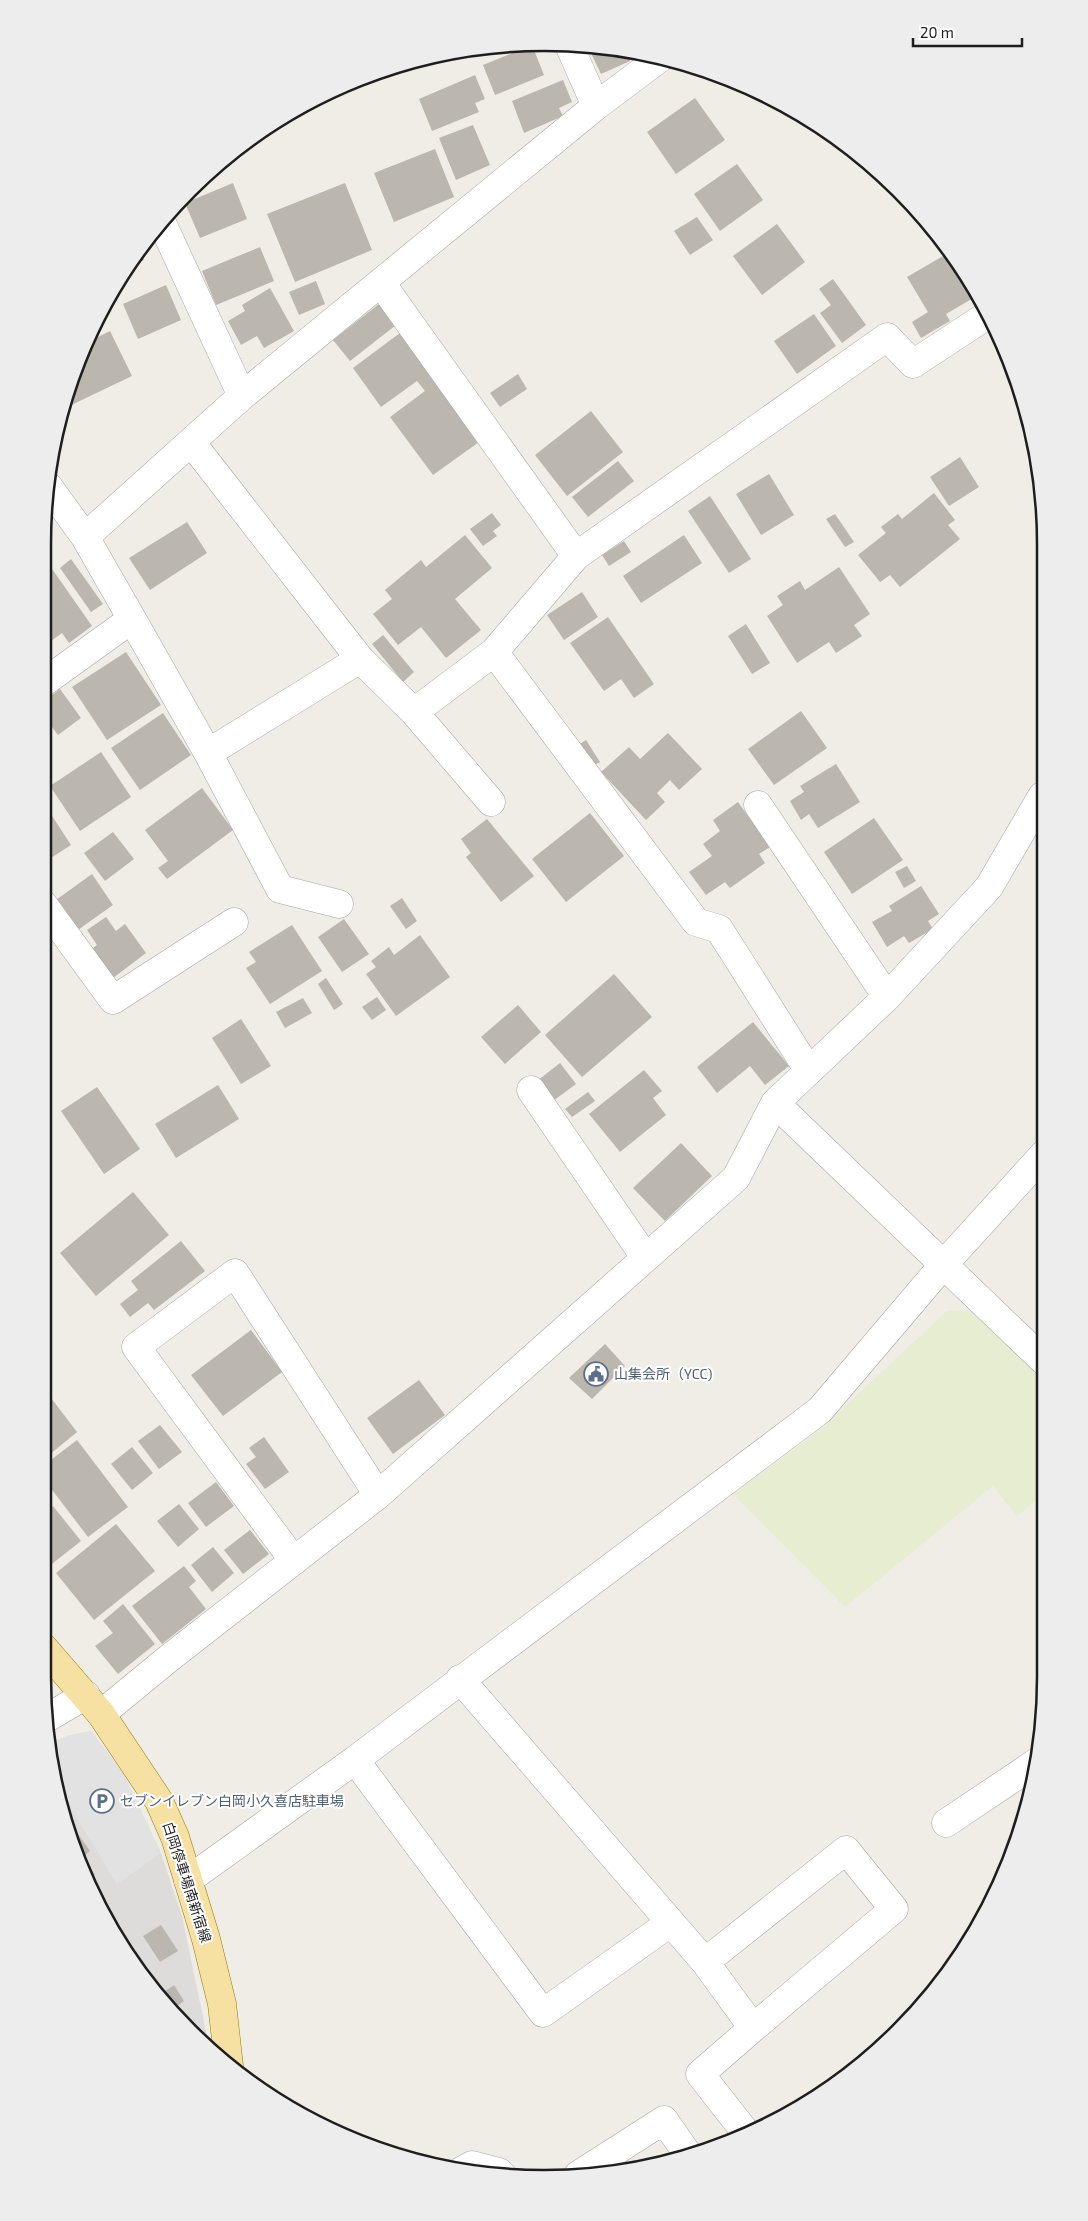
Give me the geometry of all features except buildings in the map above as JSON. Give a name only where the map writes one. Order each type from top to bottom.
[{"type":"main road","name":"白岡停車場南新宿線","points":[[51,1657],[93,1704],[159,1801],[175,1837],[206,1940],[222,2004],[228,2054]]},
{"type":"street","points":[[572,52],[596,106]]},
{"type":"street","points":[[85,537],[242,396],[596,106],[652,64]]},
{"type":"street","points":[[165,230],[242,396]]},
{"type":"street","points":[[381,283],[576,556]]},
{"type":"street","points":[[414,712],[494,652],[576,556],[887,337],[913,364],[982,319]]},
{"type":"street","points":[[191,442],[360,659],[414,712],[491,802]]},
{"type":"street","points":[[54,494],[85,537],[208,754],[280,889],[339,904]]},
{"type":"street","points":[[51,677],[132,620]]},
{"type":"street","points":[[494,652],[696,922],[719,930],[809,1071]]},
{"type":"street","points":[[208,754],[360,659]]},
{"type":"street","points":[[758,805],[888,997]]},
{"type":"street","points":[[53,1716],[93,1704],[168,1659],[378,1495],[736,1178],[775,1103],[888,997],[989,887],[1037,805]]},
{"type":"street","points":[[51,916],[113,1000],[234,922]]},
{"type":"street","points":[[531,1090],[645,1257]]},
{"type":"street","points":[[775,1103],[1037,1353]]},
{"type":"street","points":[[188,1880],[355,1760],[460,1679],[820,1410],[944,1264],[1037,1162]]},
{"type":"street","points":[[294,1561],[136,1347],[235,1273],[378,1495]]},
{"type":"street","points":[[460,1679],[705,1962],[753,2028]]},
{"type":"street","points":[[355,1760],[543,2013],[670,1923]]},
{"type":"street","points":[[946,1823],[1028,1768]]},
{"type":"street","points":[[705,1962],[846,1850],[894,1909],[700,2074],[742,2128]]},
{"type":"street","points":[[589,2168],[664,2120],[684,2149]]},
{"type":"shaded area","points":[[91,1731],[124,1775],[161,1853],[182,1916],[207,2035],[174,2002],[153,1977],[134,1951],[102,1895],[77,1835],[68,1805],[55,1741],[67,1736]]},
{"type":"shaded area","name":"セブンイレブン白岡小久喜店駐車場","points":[[91,1731],[124,1775],[161,1853],[117,1884],[68,1803],[55,1741],[67,1736]]},
{"type":"green space","points":[[974,1310],[1037,1369],[1037,1500],[1017,1516],[993,1486],[845,1607],[733,1494],[820,1430],[947,1311]]},
{"type":"place","name":"山集会所（YCC)","points":[[596,1374]]},
{"type":"place","name":"セブンイレブン白岡小久喜店駐車場","points":[[102,1801]]}]
